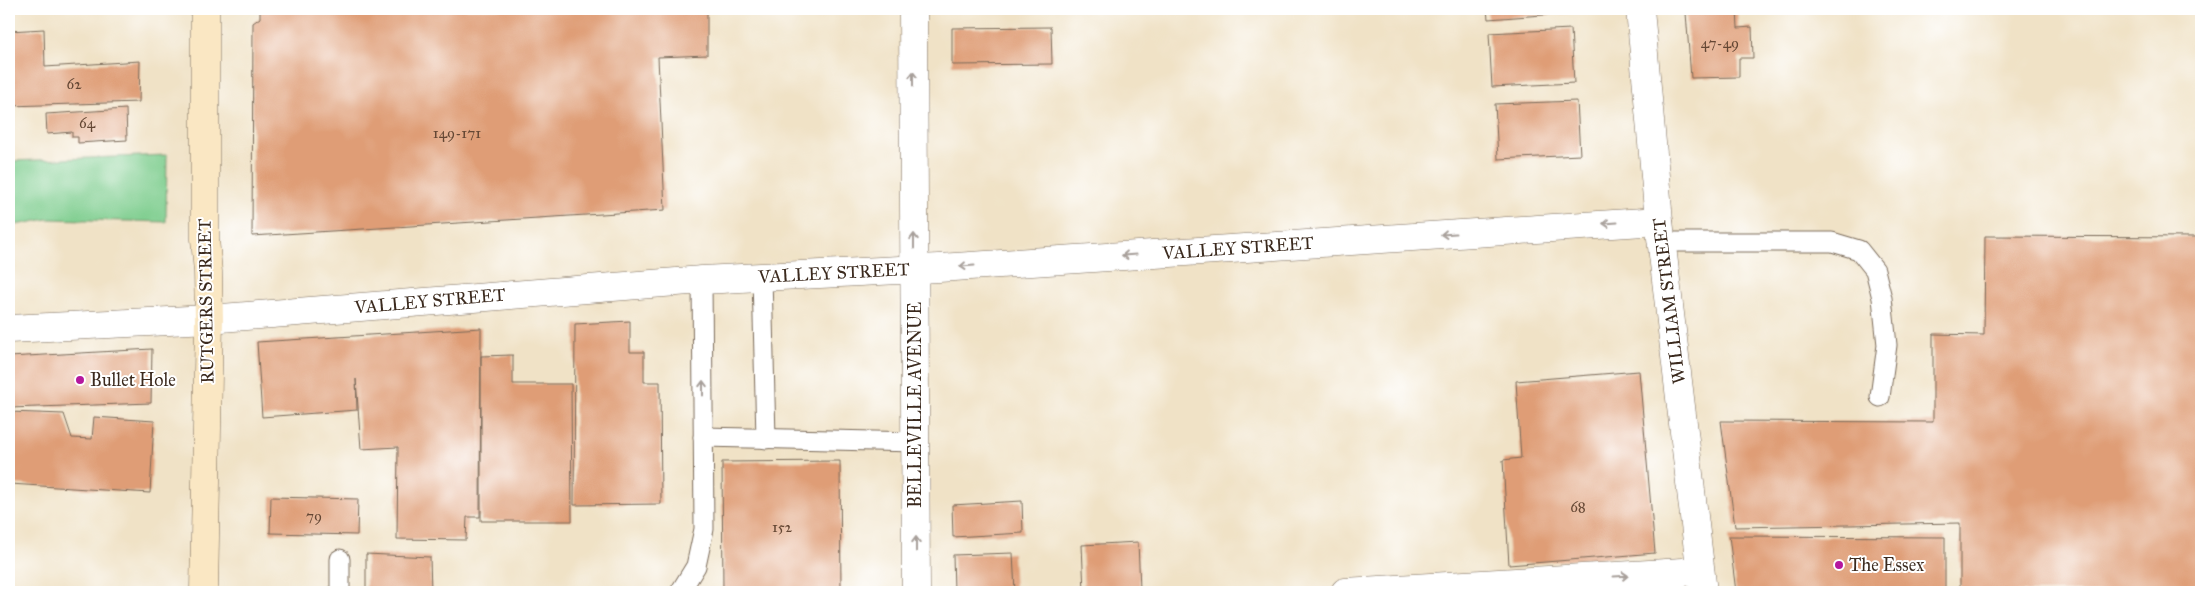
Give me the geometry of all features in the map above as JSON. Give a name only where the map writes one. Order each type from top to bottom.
[{"type":"main road","name":"RUTGERS STREET","points":[[204,592],[209,319],[205,239],[205,9]]},
{"type":"street","name":"BELLEVILLE AVENUE","points":[[913,9],[916,592]]},
{"type":"street","name":"WILLIAM STREET","points":[[1640,9],[1661,232],[1702,582]]},
{"type":"street","name":"VALLEY STREET","points":[[9,329],[209,319],[762,276],[1661,232]]},
{"type":"street","points":[[1345,592],[1702,582]]},
{"type":"lane","points":[[1661,232],[1832,242],[1859,250],[1875,270],[1882,298],[1887,346],[1880,397]]},
{"type":"lane","points":[[762,276],[766,439]]},
{"type":"lane","points":[[680,592],[696,566],[704,529],[702,280]]},
{"type":"lane","points":[[703,437],[916,442]]},
{"type":"lane","points":[[340,559],[340,592]]},
{"type":"green space","points":[[167,155],[166,222],[48,219],[10,226],[11,161]]},
{"type":"building","points":[[9,9],[11,9],[11,22],[9,22]]},
{"type":"building","points":[[260,9],[707,9],[707,55],[658,57],[665,210],[252,236],[253,23],[260,18]]},
{"type":"building","points":[[1487,9],[1569,9],[1570,13],[1488,19]]},
{"type":"building","points":[[1737,9],[1738,28],[1752,27],[1753,58],[1739,58],[1739,77],[1691,78],[1686,13]]},
{"type":"building","points":[[1051,27],[1052,64],[952,65],[952,28]]},
{"type":"building","points":[[44,29],[45,67],[140,61],[139,102],[9,106],[9,31]]},
{"type":"building","points":[[1571,29],[1574,83],[1492,87],[1489,33]]},
{"type":"building","points":[[1577,101],[1580,155],[1498,159],[1495,104]]},
{"type":"building","points":[[126,109],[127,140],[78,143],[78,137],[72,137],[72,132],[47,134],[46,114]]},
{"type":"building","points":[[1985,236],[2201,237],[2201,592],[1960,592],[1960,523],[1735,527],[1721,421],[1933,422],[1933,334],[1984,335]]},
{"type":"building","points":[[630,321],[630,352],[644,352],[644,382],[660,382],[661,504],[574,505],[575,324]]},
{"type":"building","points":[[481,328],[480,517],[467,517],[466,540],[397,539],[398,447],[361,449],[356,379],[357,410],[262,417],[257,342]]},
{"type":"building","name":"Bullet Hole","points":[[152,349],[151,403],[9,408],[9,357]]},
{"type":"building","points":[[513,355],[513,384],[571,384],[572,521],[481,521],[481,356]]},
{"type":"building","points":[[1639,371],[1655,553],[1509,565],[1503,460],[1521,458],[1516,381]]},
{"type":"building","points":[[9,412],[64,414],[72,438],[92,439],[94,417],[154,421],[150,493],[10,484]]},
{"type":"building","points":[[840,461],[841,592],[723,592],[722,462]]},
{"type":"building","points":[[271,497],[358,499],[357,535],[270,533]]},
{"type":"building","points":[[1022,501],[1023,533],[953,537],[952,505]]},
{"type":"building","name":"The Essex","points":[[1729,536],[1945,537],[1945,592],[1736,592]]},
{"type":"building","points":[[1138,542],[1140,589],[1084,592],[1082,545]]},
{"type":"building","points":[[1013,553],[1015,592],[1001,592],[1001,589],[954,590],[953,555]]},
{"type":"building","points":[[366,554],[430,557],[431,592],[366,592]]},
{"type":"place","name":"Bullet Hole","points":[[80,380]]},
{"type":"place","name":"The Essex","points":[[1839,565]]}]
